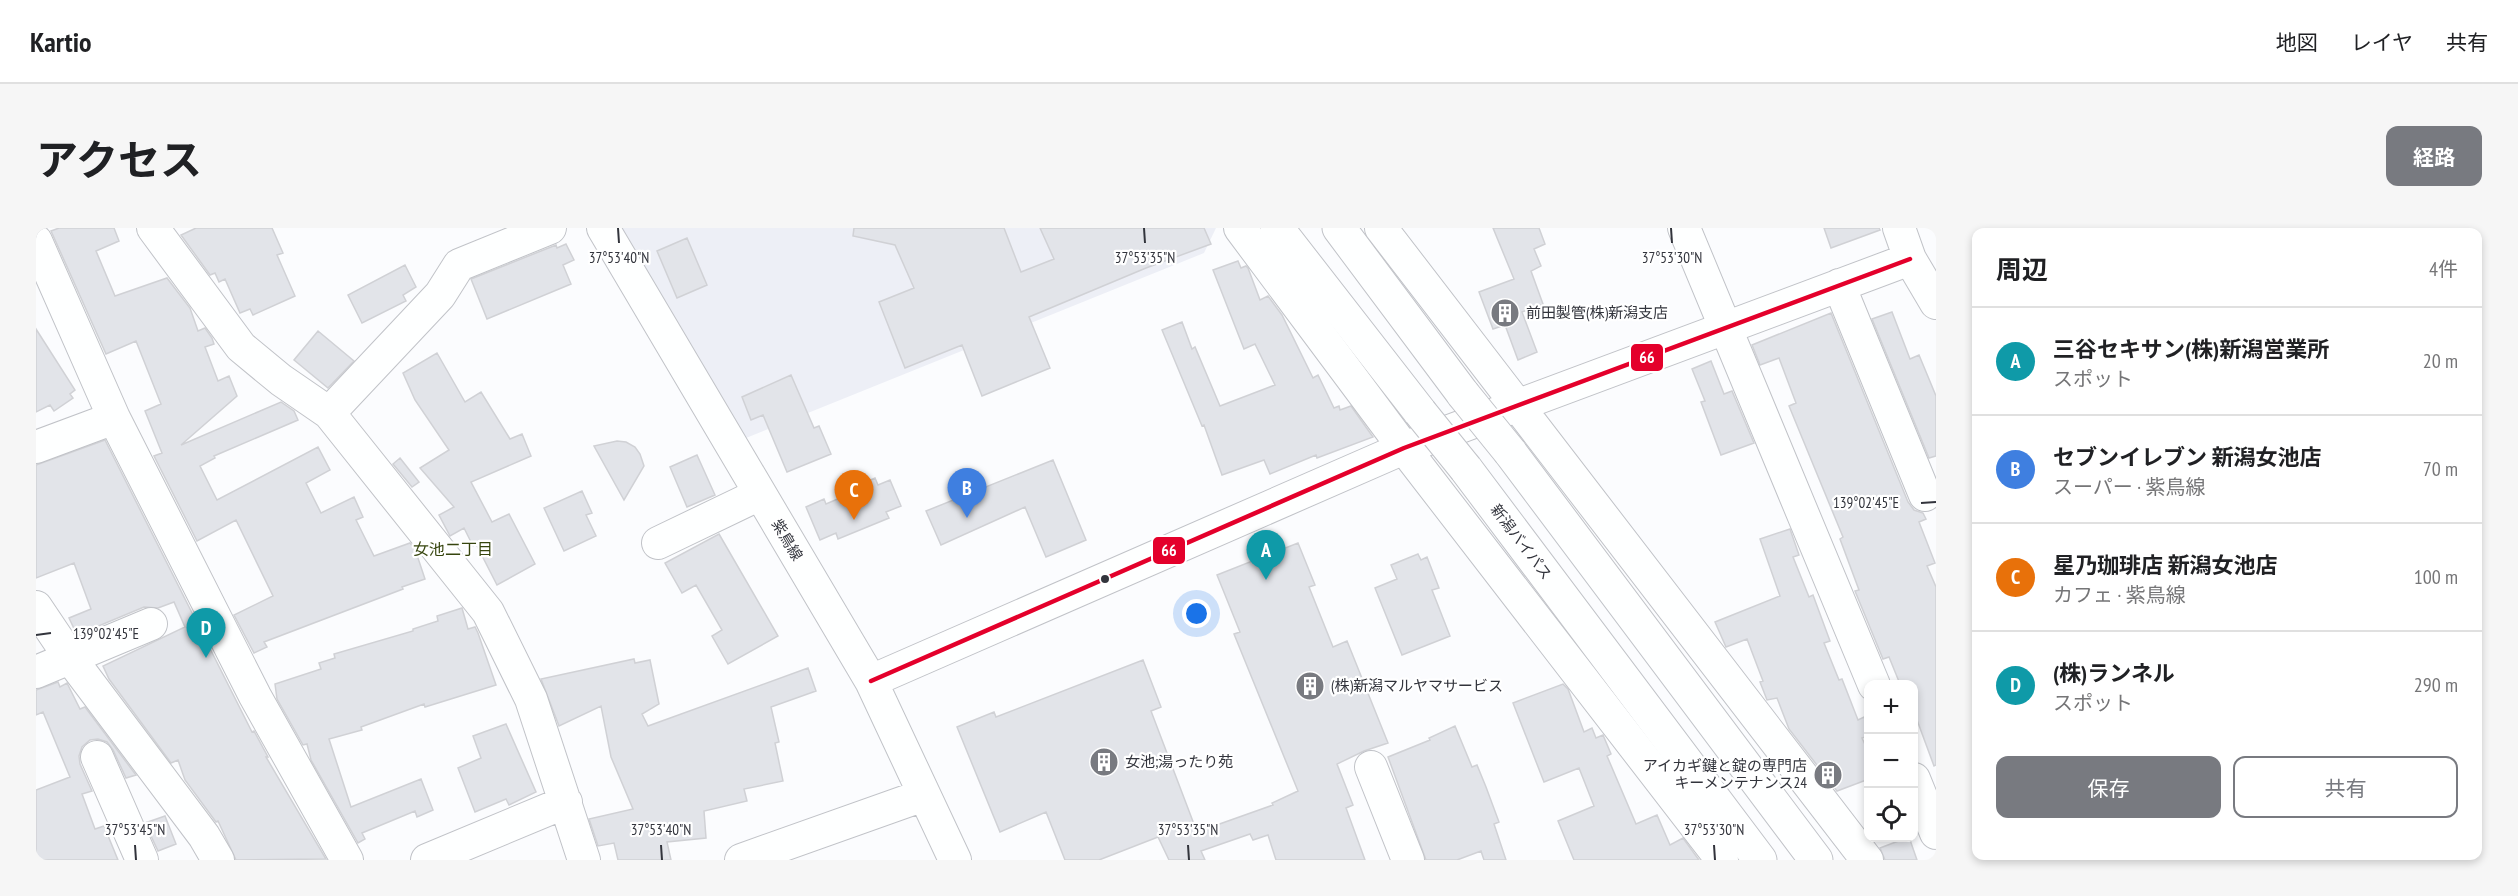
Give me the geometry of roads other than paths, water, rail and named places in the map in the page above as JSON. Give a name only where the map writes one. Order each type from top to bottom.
[{"type":"highway","name":"新潟バイパス","points":[[1277,228],[1466,470],[1760,860]]},
{"type":"highway","points":[[1339,228],[1816,860]]},
{"type":"street","points":[[153,228],[241,347],[281,380],[329,413],[488,612],[531,699],[584,860]]},
{"type":"street","points":[[329,413],[440,295],[459,265],[550,228]]},
{"type":"street","name":"紫鳥線","points":[[603,228],[870,681],[955,860]]},
{"type":"street","points":[[1240,228],[1404,448],[1722,860]]},
{"type":"street","points":[[1381,228],[1516,406],[1863,847]]},
{"type":"street","points":[[1684,228],[1872,680]]},
{"type":"street","points":[[1899,228],[1910,259],[1936,303]]},
{"type":"street","points":[[36,241],[114,418],[255,696],[346,860]]},
{"type":"street","points":[[870,681],[1404,448],[1910,259]]},
{"type":"street","points":[[1839,285],[1925,495]]},
{"type":"street","points":[[36,447],[114,418]]},
{"type":"street","points":[[658,543],[760,495]]},
{"type":"street","points":[[36,608],[71,659],[204,836],[218,860]]},
{"type":"street","points":[[36,672],[151,624]]},
{"type":"street","points":[[97,757],[142,860]]},
{"type":"street","points":[[1371,767],[1408,860]]},
{"type":"street","points":[[1917,788],[1929,822]]},
{"type":"street","points":[[741,860],[924,795]]},
{"type":"street","points":[[427,860],[566,802]]},
{"type":"place","name":"前田製管(株)新潟支店","points":[[1505,313]]},
{"type":"place","name":"セブンイレブン 新潟女池店","points":[[967,518]]},
{"type":"place","name":"星乃珈琲店 新潟女池店","points":[[854,520]]},
{"type":"place","name":"三谷セキサン(株)新潟営業所","points":[[1266,580]]},
{"type":"place","name":"(株)ランネル","points":[[206,658]]},
{"type":"place","name":"(株)新潟マルヤマサービス","points":[[1310,686]]},
{"type":"place","name":"女池;湯ったり苑","points":[[1104,762]]},
{"type":"place","name":"アイカギ鍵と錠の専門店 キーメンテナンス24","points":[[1828,775]]},
{"type":"district","name":"女池二丁目","points":[[453,549]]}]
